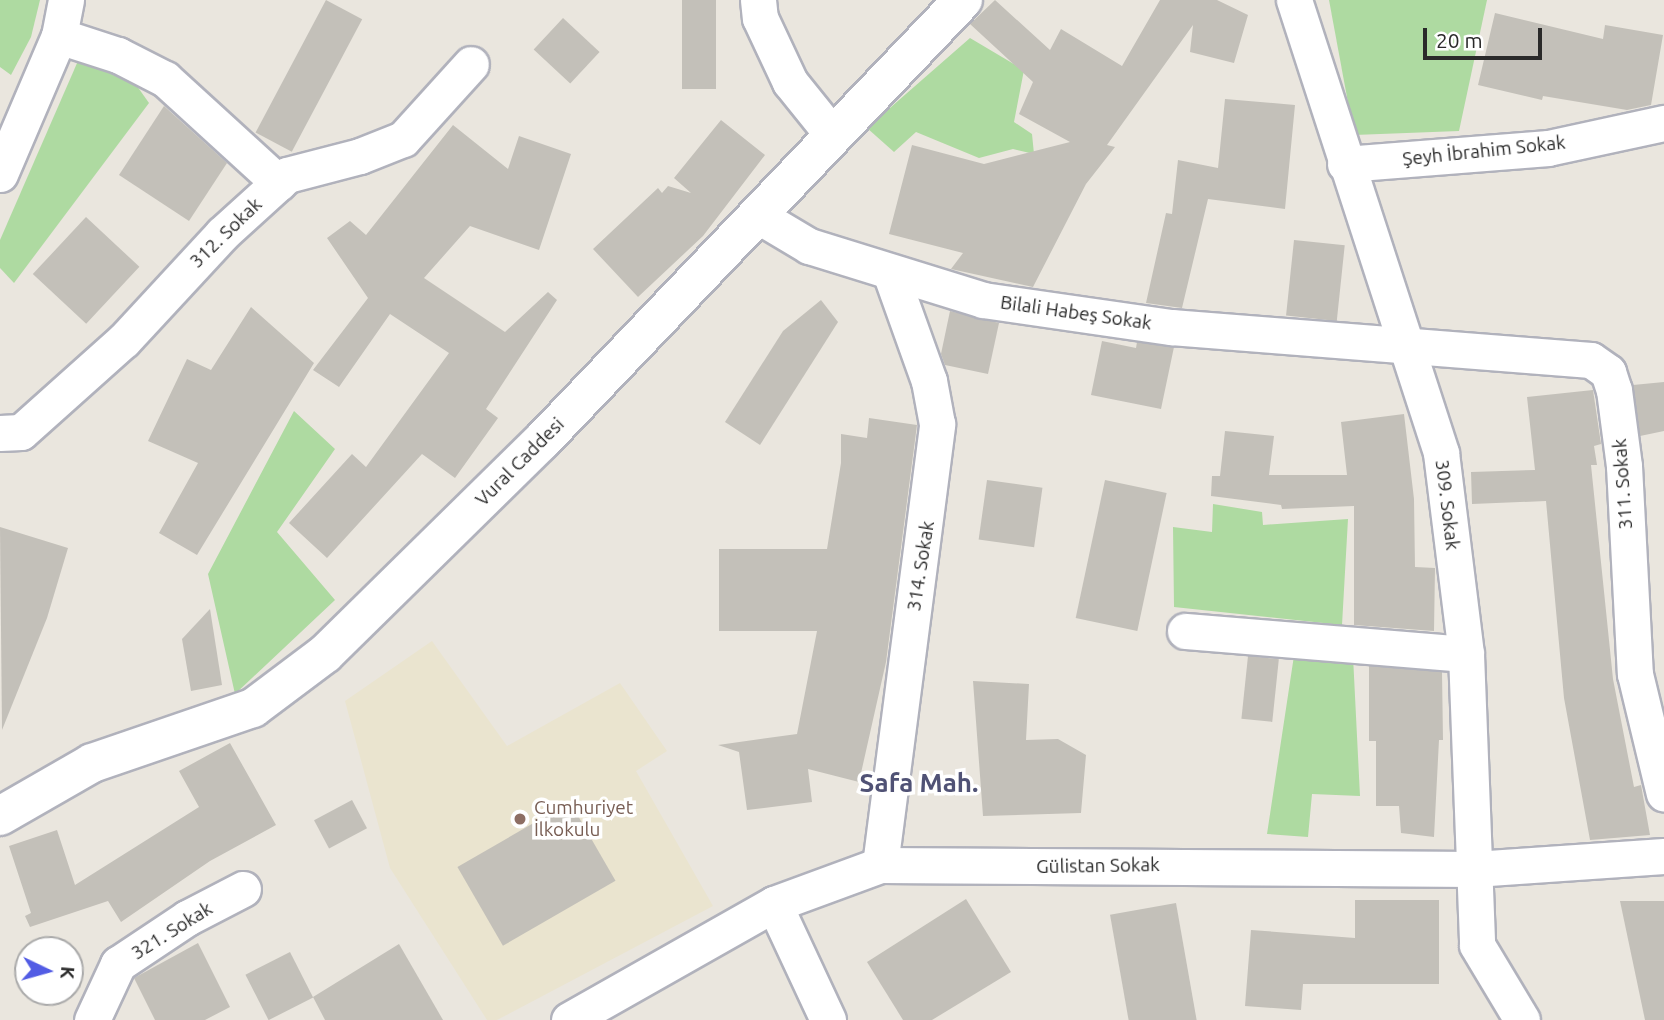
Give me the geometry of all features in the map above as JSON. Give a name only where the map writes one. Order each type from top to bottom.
[{"type":"street","points":[[0,174],[59,36],[66,0]]},
{"type":"street","points":[[758,0],[760,18],[790,82],[832,134]]},
{"type":"street","name":"Vural Caddesi","points":[[0,816],[92,763],[253,708],[325,654],[541,442],[832,134],[963,0]]},
{"type":"street","name":"309. Sokak","points":[[1294,0],[1345,164],[1411,348],[1441,453],[1465,653],[1477,945],[1522,1020]]},
{"type":"street","points":[[59,36],[118,55],[165,79],[279,183]]},
{"type":"street","name":"312. Sokak","points":[[0,433],[21,432],[114,349],[222,234],[287,175],[360,156],[403,139],[471,64]]},
{"type":"street","name":"Şeyh İbrahim Sokak","points":[[1345,164],[1548,148],[1664,123]]},
{"type":"street","name":"Bilali Habeş Sokak","points":[[757,215],[809,246],[984,300],[1171,327],[1411,348]]},
{"type":"street","name":"314. Sokak","points":[[880,865],[937,424],[929,381],[890,272]]},
{"type":"street","name":"311. Sokak","points":[[1411,348],[1547,354],[1591,360],[1608,372],[1624,466],[1635,674],[1664,794]]},
{"type":"street","points":[[1185,631],[1465,653]]},
{"type":"street","name":"Gülistan Sokak","points":[[569,1020],[774,904],[880,865],[1475,869],[1664,856]]},
{"type":"street","name":"321. Sokak","points":[[92,1020],[118,964],[187,918],[243,889]]},
{"type":"street","points":[[774,904],[828,1020]]},
{"type":"shaded area","name":"Cumhuriyet İlkokulu","points":[[432,641],[507,746],[620,683],[667,751],[636,771],[713,906],[497,1020],[487,1020],[390,868],[345,701]]},
{"type":"green space","points":[[0,0],[40,0],[31,37],[11,75],[0,67]]},
{"type":"green space","points":[[1329,0],[1487,0],[1459,131],[1354,135]]},
{"type":"green space","points":[[970,38],[1024,70],[1014,122],[1032,134],[1034,154],[1013,149],[979,158],[916,132],[894,152],[867,128]]},
{"type":"green space","points":[[81,54],[132,79],[149,103],[14,283],[0,268],[0,240]]},
{"type":"green space","points":[[294,411],[335,449],[277,532],[335,600],[235,694],[208,574]]},
{"type":"green space","points":[[1213,504],[1262,512],[1263,525],[1348,519],[1342,625],[1174,607],[1173,527],[1212,532]]},
{"type":"green space","points":[[1295,649],[1353,656],[1360,796],[1312,794],[1308,837],[1267,834]]},
{"type":"building","points":[[326,0],[362,19],[292,152],[256,132]]},
{"type":"building","points":[[682,0],[716,0],[716,89],[682,89]]},
{"type":"building","points":[[995,0],[1050,50],[1061,29],[1122,66],[1160,0],[1217,0],[1248,15],[1234,63],[1190,52],[1193,25],[1107,145],[1115,147],[1086,184],[1033,287],[951,269],[963,253],[889,234],[912,145],[984,164],[1070,142],[1019,114],[1033,82],[970,24]]},
{"type":"building","points":[[1495,13],[1603,39],[1605,25],[1663,35],[1651,105],[1627,110],[1543,96],[1542,100],[1478,85]]},
{"type":"building","points":[[563,18],[600,52],[570,84],[534,49]]},
{"type":"building","points":[[1225,99],[1295,105],[1285,209],[1208,199],[1182,308],[1146,303],[1166,213],[1172,214],[1178,160],[1218,168]]},
{"type":"building","points":[[164,106],[227,163],[189,221],[119,175]]},
{"type":"building","points":[[721,120],[765,155],[703,236],[638,297],[593,249],[658,188],[662,193],[668,186],[691,193],[674,178]]},
{"type":"building","points":[[453,125],[508,169],[519,136],[571,154],[539,250],[470,226],[424,278],[505,332],[548,292],[557,300],[486,409],[498,418],[455,478],[422,454],[327,558],[289,523],[352,454],[366,467],[449,353],[390,314],[339,387],[313,370],[368,298],[327,238],[350,221],[366,235]]},
{"type":"building","points":[[86,217],[139,267],[86,324],[33,274]]},
{"type":"building","points":[[1294,240],[1345,245],[1337,321],[1286,316]]},
{"type":"building","points":[[821,300],[838,322],[760,445],[725,422],[783,331]]},
{"type":"building","points":[[251,307],[314,363],[197,555],[159,533],[198,463],[148,441],[187,359],[211,370]]},
{"type":"building","points":[[950,311],[999,323],[988,374],[945,365],[941,354]]},
{"type":"building","points":[[1102,341],[1136,348],[1137,342],[1174,347],[1161,409],[1091,395]]},
{"type":"building","points":[[1664,382],[1664,431],[1640,436],[1633,385]]},
{"type":"building","points":[[1593,390],[1601,444],[1594,446],[1597,465],[1591,465],[1613,679],[1634,787],[1641,785],[1650,835],[1590,840],[1564,698],[1546,501],[1472,504],[1471,472],[1535,470],[1527,397]]},
{"type":"building","points":[[1404,414],[1414,499],[1415,567],[1435,568],[1434,631],[1354,625],[1354,506],[1282,509],[1281,505],[1211,496],[1212,476],[1220,476],[1225,431],[1274,436],[1269,475],[1347,475],[1341,422]]},
{"type":"building","points":[[869,418],[917,425],[886,662],[859,782],[808,769],[812,802],[747,810],[739,752],[718,745],[797,734],[817,631],[719,631],[719,549],[827,549],[841,463],[841,434],[867,438]]},
{"type":"building","points":[[987,480],[1042,488],[1034,547],[979,539]]},
{"type":"building","points":[[1105,480],[1167,493],[1137,631],[1076,618]]},
{"type":"building","points":[[0,527],[68,548],[47,618],[2,730]]},
{"type":"building","points":[[210,609],[222,685],[191,691],[182,639]]},
{"type":"building","points":[[1248,656],[1279,659],[1272,722],[1241,719]]},
{"type":"building","points":[[1369,666],[1442,672],[1443,740],[1439,740],[1434,837],[1401,833],[1399,806],[1376,806],[1376,741],[1369,741]]},
{"type":"building","points":[[973,681],[1029,684],[1026,740],[1058,739],[1086,755],[1081,813],[983,816]]},
{"type":"building","points":[[230,743],[276,825],[210,861],[121,922],[108,901],[30,927],[25,916],[31,913],[9,846],[57,830],[75,885],[199,807],[179,771]]},
{"type":"building","points":[[352,800],[367,828],[329,848],[314,820]]},
{"type":"building","points":[[570,802],[616,881],[503,946],[457,867]]},
{"type":"building","points":[[966,899],[1011,972],[932,1020],[903,1020],[867,962]]},
{"type":"building","points":[[1355,900],[1439,900],[1439,984],[1303,984],[1301,1010],[1245,1006],[1251,930],[1355,938]]},
{"type":"building","points":[[1620,901],[1664,901],[1664,1020],[1645,1020]]},
{"type":"building","points":[[1176,903],[1197,1020],[1129,1020],[1110,915]]},
{"type":"building","points":[[198,943],[230,1007],[205,1020],[155,1020],[134,978]]},
{"type":"building","points":[[399,944],[443,1020],[325,1020],[313,997]]},
{"type":"building","points":[[290,952],[313,997],[269,1020],[245,975]]},
{"type":"place","name":"Cumhuriyet İlkokulu","points":[[520,819]]},
{"type":"district","name":"Safa Mah.","points":[[919,783]]}]
